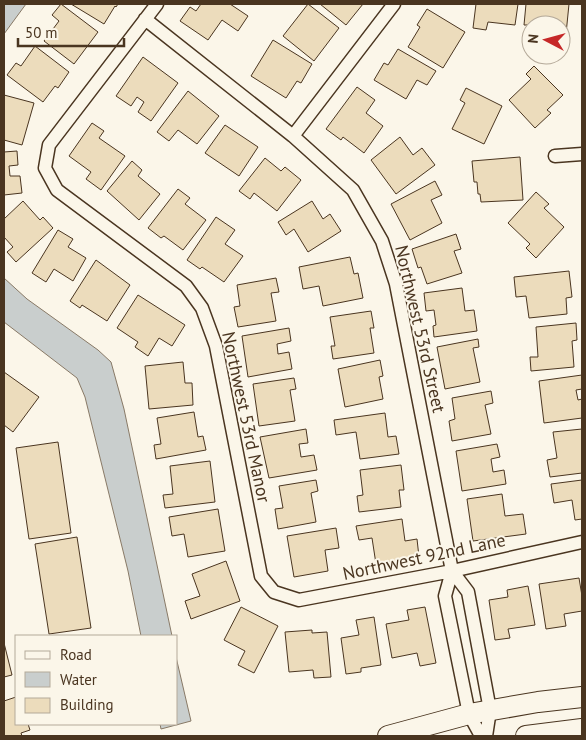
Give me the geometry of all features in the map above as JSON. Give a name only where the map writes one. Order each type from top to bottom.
[{"type":"main road","points":[[388,736],[469,714],[538,702],[582,697]]},
{"type":"main road","points":[[526,736],[582,729]]},
{"type":"street","points":[[145,20],[157,4]]},
{"type":"street","points":[[293,136],[394,4]]},
{"type":"street","name":"Northwest 53rd Street","points":[[145,20],[293,136],[353,190],[382,240],[396,284],[452,571],[468,592],[490,710],[486,736]]},
{"type":"street","name":"Northwest 53rd Manor","points":[[145,20],[49,145],[45,168],[58,190],[186,286],[202,308],[216,346],[261,576],[274,592]]},
{"type":"street","points":[[555,156],[582,154]]},
{"type":"street","name":"Northwest 92nd Lane","points":[[274,592],[299,600],[452,571],[582,542]]},
{"type":"street","name":"Northwest 53rd Street","points":[[452,571],[445,596],[469,714],[481,736]]},
{"type":"street","points":[[454,638],[475,632]]},
{"type":"water","points":[[4,4],[26,4],[4,34]]},
{"type":"water","points":[[4,278],[27,299],[98,350],[111,362],[124,409],[172,635],[141,635],[128,571],[85,397],[77,378],[4,322]]},
{"type":"water","points":[[178,666],[191,721],[178,724]]},
{"type":"water","points":[[160,725],[176,725],[161,729]]},
{"type":"building","points":[[61,4],[98,32],[74,64],[44,41],[59,21],[52,15]]},
{"type":"building","points":[[71,4],[118,4],[104,24]]},
{"type":"building","points":[[201,4],[230,4],[248,16],[238,31],[222,20],[208,40],[180,21],[190,7],[196,11]]},
{"type":"building","points":[[308,4],[339,28],[314,61],[283,36]]},
{"type":"building","points":[[320,4],[363,4],[346,25]]},
{"type":"building","points":[[476,4],[518,4],[515,25],[488,22],[486,30],[473,28]]},
{"type":"building","points":[[526,4],[569,4],[568,15],[525,15]]},
{"type":"building","points":[[427,9],[465,32],[443,68],[408,47],[420,27],[417,25]]},
{"type":"building","points":[[273,40],[312,64],[301,83],[297,81],[286,98],[251,76]]},
{"type":"building","points":[[35,46],[69,72],[58,88],[55,86],[43,102],[7,75],[16,63],[21,66]]},
{"type":"building","points":[[398,49],[436,71],[427,85],[417,80],[406,99],[374,80],[384,63],[388,65]]},
{"type":"building","points":[[143,57],[178,83],[151,121],[138,112],[144,102],[137,97],[131,106],[116,96]]},
{"type":"building","points":[[534,66],[563,95],[547,110],[551,113],[535,128],[509,100],[531,79],[526,74]]},
{"type":"building","points":[[357,87],[375,100],[366,113],[383,126],[364,153],[343,137],[341,140],[326,129]]},
{"type":"building","points":[[466,88],[502,106],[484,144],[452,129],[465,103],[460,100]]},
{"type":"building","points":[[188,91],[219,116],[197,144],[178,130],[169,141],[157,132]]},
{"type":"building","points":[[4,95],[34,103],[22,145],[4,140]]},
{"type":"building","points":[[92,123],[104,131],[99,138],[125,156],[101,190],[86,179],[91,172],[69,156]]},
{"type":"building","points":[[225,125],[258,147],[239,176],[205,153]]},
{"type":"building","points":[[400,137],[413,155],[422,148],[435,165],[396,194],[371,160]]},
{"type":"building","points":[[17,151],[18,165],[9,166],[10,176],[20,176],[22,193],[4,195],[4,152]]},
{"type":"building","points":[[520,157],[523,200],[481,202],[477,182],[474,182],[472,161]]},
{"type":"building","points":[[265,158],[281,171],[285,167],[301,180],[277,211],[254,193],[250,199],[239,191]]},
{"type":"building","points":[[132,161],[142,170],[138,176],[160,194],[139,220],[107,191]]},
{"type":"building","points":[[435,181],[442,195],[431,200],[442,223],[410,240],[391,204]]},
{"type":"building","points":[[178,189],[190,198],[185,204],[206,220],[183,250],[164,236],[161,238],[148,228]]},
{"type":"building","points":[[536,192],[549,204],[544,208],[564,227],[536,258],[526,248],[530,244],[508,223]]},
{"type":"building","points":[[23,201],[40,220],[43,217],[53,228],[16,262],[7,252],[13,247],[4,237],[4,219]]},
{"type":"building","points":[[312,201],[323,219],[330,214],[341,231],[308,252],[294,229],[286,235],[278,222]]},
{"type":"building","points":[[216,217],[235,230],[225,244],[243,256],[224,282],[202,267],[200,269],[187,260]]},
{"type":"building","points":[[58,230],[73,239],[68,247],[86,258],[73,281],[54,269],[46,282],[32,273]]},
{"type":"building","points":[[456,234],[461,249],[454,251],[462,273],[427,284],[421,267],[418,268],[412,249]]},
{"type":"building","points":[[350,257],[354,274],[358,273],[363,298],[323,306],[319,286],[303,289],[299,267]]},
{"type":"building","points":[[96,260],[130,285],[107,321],[82,305],[80,308],[70,301]]},
{"type":"building","points":[[569,271],[572,297],[566,298],[567,314],[529,318],[526,296],[516,297],[514,277]]},
{"type":"building","points":[[276,278],[279,292],[271,293],[276,321],[238,327],[234,307],[240,306],[237,285]]},
{"type":"building","points":[[462,288],[465,311],[474,310],[477,331],[434,337],[433,326],[436,325],[434,310],[426,311],[424,293]]},
{"type":"building","points":[[138,295],[185,325],[172,346],[159,338],[148,356],[135,347],[138,342],[117,328]]},
{"type":"building","points":[[371,311],[374,328],[370,328],[374,353],[333,359],[331,346],[335,346],[330,317]]},
{"type":"building","points":[[576,323],[577,340],[572,341],[574,367],[531,371],[530,357],[538,357],[536,327]]},
{"type":"building","points":[[289,328],[291,341],[277,344],[278,354],[289,352],[292,369],[248,377],[242,336]]},
{"type":"building","points":[[478,339],[479,347],[473,348],[480,382],[445,389],[437,347]]},
{"type":"building","points":[[380,360],[383,376],[379,377],[383,399],[345,407],[338,369]]},
{"type":"building","points":[[183,362],[185,383],[192,383],[193,405],[149,409],[145,366]]},
{"type":"building","points":[[4,372],[39,397],[13,432],[4,425]]},
{"type":"building","points":[[582,375],[582,389],[576,390],[578,400],[582,399],[582,418],[544,423],[539,381]]},
{"type":"building","points":[[294,378],[296,389],[290,390],[295,421],[259,426],[253,384]]},
{"type":"building","points":[[491,391],[493,403],[485,405],[491,434],[452,441],[449,421],[455,419],[452,398]]},
{"type":"building","points":[[194,412],[198,437],[203,436],[206,450],[156,459],[154,445],[161,444],[157,418]]},
{"type":"building","points":[[385,413],[388,437],[396,436],[399,454],[360,459],[356,432],[336,435],[334,420]]},
{"type":"building","points":[[306,429],[308,443],[299,444],[301,457],[314,455],[317,470],[269,478],[260,437]]},
{"type":"building","points":[[582,429],[582,473],[550,477],[547,460],[557,458],[553,432]]},
{"type":"building","points":[[58,442],[71,533],[29,539],[16,448]]},
{"type":"building","points":[[497,444],[500,457],[491,459],[493,472],[504,470],[506,484],[462,491],[456,451]]},
{"type":"building","points":[[210,461],[215,502],[165,508],[163,495],[173,494],[170,466]]},
{"type":"building","points":[[401,465],[404,490],[399,490],[401,507],[359,512],[357,496],[363,495],[360,470]]},
{"type":"building","points":[[316,480],[318,491],[311,493],[316,522],[278,529],[275,509],[283,508],[279,486]]},
{"type":"building","points":[[582,480],[582,519],[575,520],[572,500],[554,503],[551,484]]},
{"type":"building","points":[[502,494],[505,516],[523,514],[526,534],[473,541],[467,499]]},
{"type":"building","points":[[218,509],[225,551],[188,557],[184,534],[172,536],[169,517]]},
{"type":"building","points":[[402,519],[405,541],[417,539],[419,557],[376,564],[372,538],[359,540],[356,526]]},
{"type":"building","points":[[336,528],[339,548],[325,550],[328,571],[294,577],[287,536]]},
{"type":"building","points":[[77,537],[91,628],[49,634],[35,544]]},
{"type":"building","points":[[226,561],[240,601],[191,619],[185,601],[200,596],[192,574]]},
{"type":"building","points":[[579,578],[582,611],[564,614],[566,626],[546,629],[539,584]]},
{"type":"building","points":[[528,586],[535,625],[508,629],[510,638],[495,640],[489,600],[508,597],[507,590]]},
{"type":"building","points":[[241,607],[278,626],[254,673],[238,665],[245,651],[224,640]]},
{"type":"building","points":[[425,607],[436,663],[420,666],[417,653],[392,658],[386,624],[409,620],[407,610]]},
{"type":"building","points":[[374,617],[381,665],[361,668],[361,672],[346,674],[341,638],[359,635],[356,620]]},
{"type":"building","points":[[312,630],[312,633],[327,632],[331,677],[314,678],[313,670],[289,672],[285,632]]},
{"type":"building","points":[[4,643],[12,675],[4,677]]},
{"type":"building","points":[[15,697],[15,725],[28,725],[30,730],[21,733],[22,736],[4,736],[4,701]]}]
